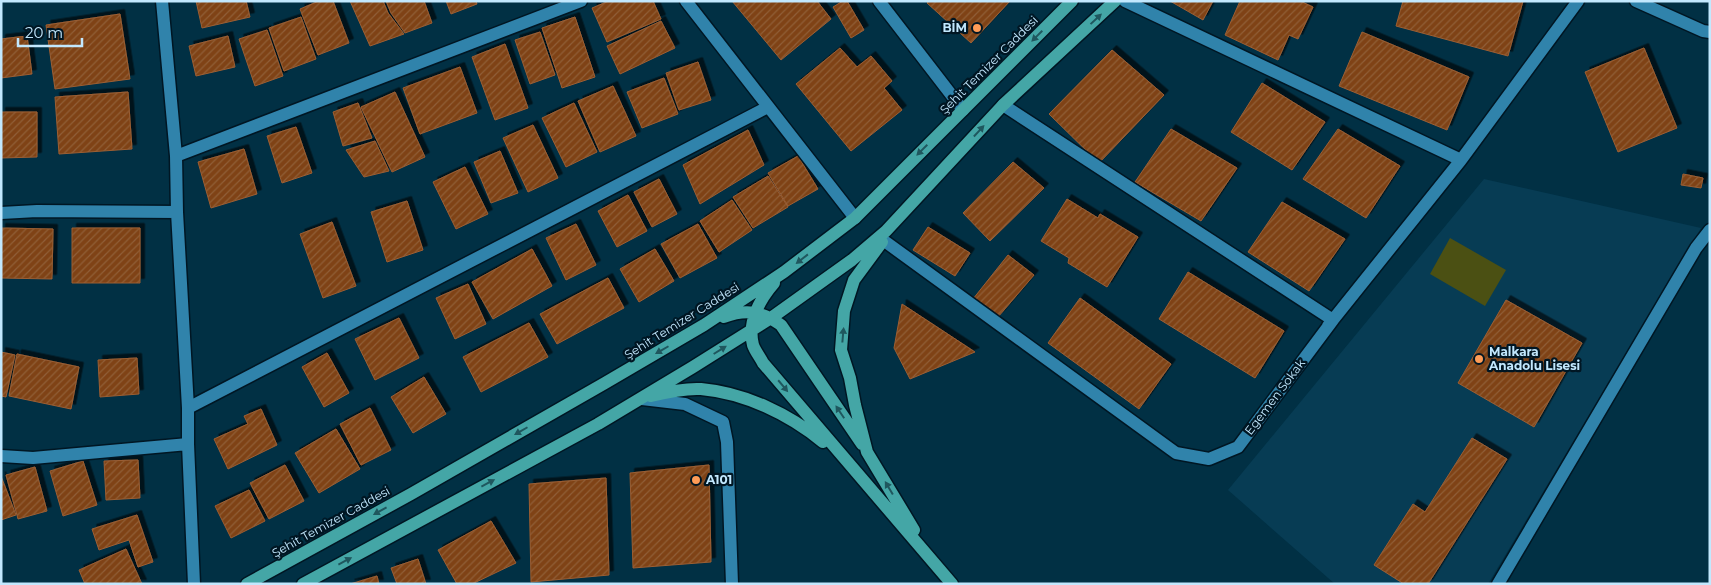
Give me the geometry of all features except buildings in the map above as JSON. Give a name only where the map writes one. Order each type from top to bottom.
[{"type":"main road","name":"Şehit Temizer Caddesi","points":[[247,584],[428,484],[704,325],[784,272],[855,218],[1072,1]]},
{"type":"main road","points":[[868,452],[841,350],[844,310],[854,280],[884,236],[1003,105],[1115,1]]},
{"type":"main road","points":[[303,584],[598,424],[771,318],[884,236]]},
{"type":"main road","points":[[784,272],[767,291],[755,312],[752,330],[753,346],[763,363],[952,584]]},
{"type":"main road","points":[[704,325],[741,312],[755,312],[771,318],[781,325],[868,452],[932,560]]},
{"type":"main road","points":[[639,399],[677,390],[700,389],[732,394],[790,418],[812,433],[847,462]]},
{"type":"street","points":[[162,1],[176,156],[194,584]]},
{"type":"street","points":[[176,156],[581,1]]},
{"type":"street","points":[[686,1],[855,218]]},
{"type":"street","points":[[879,1],[962,110]]},
{"type":"street","points":[[1125,1],[1461,160]]},
{"type":"street","name":"Egemen Sokak","points":[[884,236],[1176,453],[1209,459],[1238,448],[1327,328],[1461,160],[1578,1]]},
{"type":"street","points":[[1636,1],[1703,31],[1710,32]]},
{"type":"street","points":[[1003,105],[1333,320],[1327,328]]},
{"type":"street","points":[[188,408],[768,106]]},
{"type":"street","points":[[1,213],[177,212]]},
{"type":"street","points":[[1498,584],[1696,248],[1710,230]]},
{"type":"street","points":[[639,399],[685,404],[723,422],[728,442],[732,584]]},
{"type":"street","points":[[1,456],[32,458],[188,444]]},
{"type":"shaded area","name":"Malkara Anadolu Lisesi","points":[[1484,179],[1701,228],[1488,584],[1335,584],[1228,490]]},
{"type":"green space","points":[[1450,238],[1506,270],[1485,306],[1430,274]]},
{"type":"place","name":"BİM","points":[[977,28]]},
{"type":"place","name":"Malkara Anadolu Lisesi","points":[[1479,359]]},
{"type":"place","name":"A101","points":[[696,480]]}]
